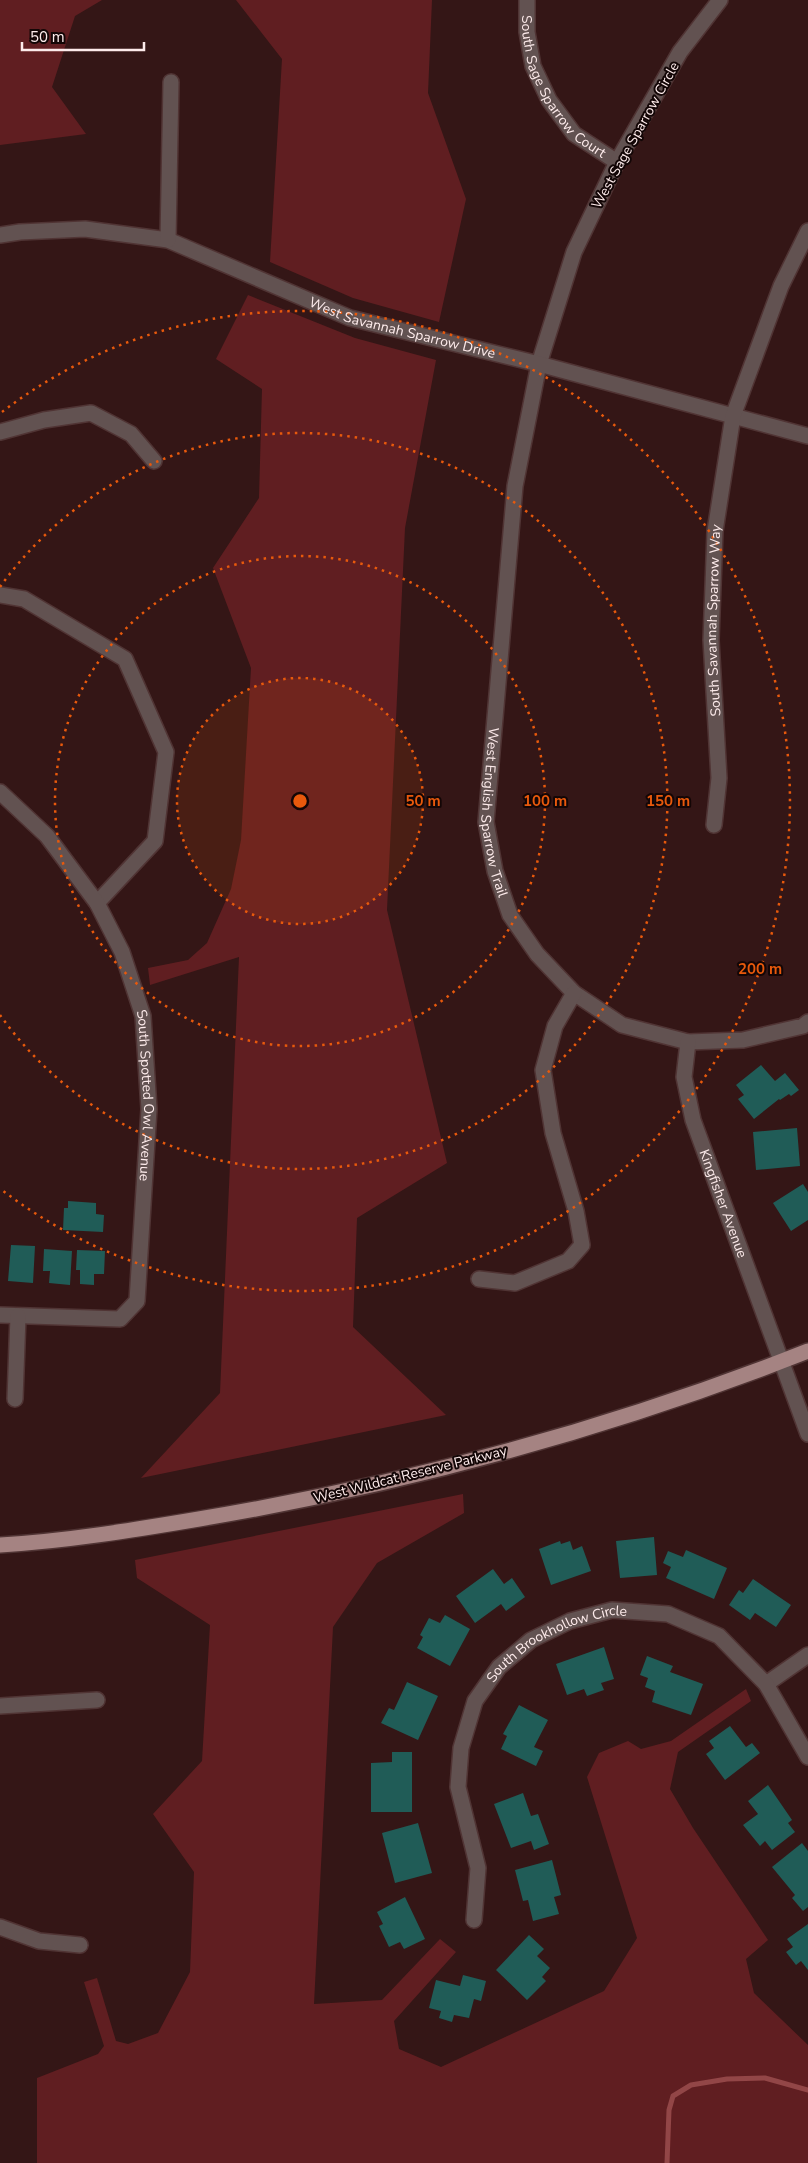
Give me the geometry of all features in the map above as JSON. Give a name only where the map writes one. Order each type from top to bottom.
[{"type":"main road","name":"West Wildcat Reserve Parkway","points":[[0,1545],[160,1525],[267,1507],[375,1485],[525,1446],[618,1418],[708,1388],[808,1351]]},
{"type":"street","name":"South Sage Sparrow Court","points":[[527,0],[526,32],[533,66],[549,100],[574,134],[617,162]]},
{"type":"street","name":"West Sage Sparrow Circle","points":[[539,364],[574,252],[617,162],[680,52],[720,0]]},
{"type":"street","points":[[168,240],[171,82]]},
{"type":"street","name":"West Savannah Sparrow Drive","points":[[0,235],[20,232],[85,229],[168,240],[350,318],[539,364],[808,436]]},
{"type":"street","points":[[733,416],[781,286],[808,231]]},
{"type":"street","name":"West English Sparrow Trail","points":[[539,364],[515,486],[486,822],[495,871],[510,915],[536,954],[574,993],[622,1025],[688,1042],[743,1040],[806,1027]]},
{"type":"street","points":[[0,432],[44,420],[91,413],[131,434],[154,461]]},
{"type":"street","name":"South Savannah Sparrow Way","points":[[714,825],[719,778],[710,640],[715,531],[733,416]]},
{"type":"street","points":[[0,595],[24,599],[124,659],[166,752],[155,841],[97,903]]},
{"type":"street","name":"South Spotted Owl Avenue","points":[[0,792],[47,836],[97,903],[122,952],[143,1016],[149,1109],[137,1301],[120,1319],[0,1315]]},
{"type":"street","points":[[479,1279],[515,1283],[568,1260],[582,1245],[576,1211],[553,1133],[543,1070],[555,1026],[574,993]]},
{"type":"street","name":"Kingfisher Avenue","points":[[688,1042],[684,1078],[694,1120],[780,1362],[808,1434]]},
{"type":"street","points":[[15,1399],[18,1316]]},
{"type":"street","name":"South Brookhollow Circle","points":[[474,1920],[478,1868],[458,1787],[461,1748],[475,1701],[499,1666],[531,1640],[570,1621],[612,1610],[668,1614],[719,1636],[766,1684],[808,1757]]},
{"type":"street","points":[[766,1684],[808,1655]]},
{"type":"street","points":[[0,1706],[97,1700]]},
{"type":"street","points":[[0,1927],[39,1941],[80,1945]]},
{"type":"shaded area","points":[[0,0],[102,0],[75,16],[52,87],[86,134],[0,145]]},
{"type":"shaded area","points":[[236,0],[432,0],[428,93],[466,199],[439,322],[353,298],[270,262],[282,59]]},
{"type":"shaded area","points":[[248,295],[355,338],[436,360],[405,528],[387,910],[447,1163],[357,1218],[353,1327],[446,1415],[141,1478],[220,1393],[239,957],[150,985],[148,968],[188,960],[207,943],[231,889],[241,840],[251,668],[213,568],[259,498],[262,389],[216,359]]},
{"type":"shaded area","points":[[463,1494],[464,1513],[377,1563],[333,1627],[314,2004],[382,2000],[440,1939],[456,1952],[394,2021],[399,2049],[441,2067],[604,1991],[637,1938],[587,1777],[599,1753],[628,1741],[641,1749],[671,1741],[746,1689],[751,1701],[678,1752],[670,1789],[693,1828],[768,1940],[746,1959],[754,1993],[808,2045],[808,2163],[37,2163],[37,2078],[98,2054],[104,2046],[84,1982],[97,1978],[116,2041],[128,2044],[158,2033],[190,1972],[194,1872],[153,1814],[202,1761],[210,1625],[137,1578],[135,1560]]},
{"type":"building","points":[[761,1065],[775,1081],[785,1073],[799,1090],[791,1096],[789,1094],[779,1099],[754,1119],[738,1099],[744,1095],[736,1085]]},
{"type":"building","points":[[797,1128],[800,1166],[756,1170],[753,1132]]},
{"type":"building","points":[[803,1184],[808,1192],[808,1220],[791,1231],[773,1203]]},
{"type":"building","points":[[68,1201],[96,1203],[96,1214],[104,1215],[103,1232],[63,1230],[64,1208],[68,1208]]},
{"type":"building","points":[[11,1245],[35,1246],[33,1283],[8,1281]]},
{"type":"building","points":[[44,1249],[72,1251],[70,1285],[49,1283],[50,1271],[43,1271]]},
{"type":"building","points":[[77,1250],[105,1251],[104,1274],[94,1274],[94,1285],[80,1284],[80,1270],[76,1270]]},
{"type":"building","points":[[654,1537],[657,1575],[620,1578],[616,1541]]},
{"type":"building","points":[[560,1541],[561,1544],[570,1541],[573,1550],[582,1546],[591,1571],[551,1585],[539,1549]]},
{"type":"building","points":[[686,1550],[727,1568],[714,1599],[666,1578],[671,1567],[663,1563],[668,1551],[683,1557]]},
{"type":"building","points":[[493,1569],[504,1584],[512,1578],[525,1597],[506,1611],[501,1604],[475,1623],[456,1596]]},
{"type":"building","points":[[753,1579],[791,1605],[776,1627],[755,1613],[750,1620],[729,1605],[739,1590],[743,1593]]},
{"type":"building","points":[[445,1615],[470,1629],[450,1666],[417,1648],[423,1637],[420,1635],[429,1618],[440,1623]]},
{"type":"building","points":[[604,1647],[614,1679],[601,1683],[604,1690],[587,1696],[584,1689],[567,1695],[556,1664]]},
{"type":"building","points":[[647,1656],[673,1666],[670,1672],[703,1684],[691,1715],[652,1702],[655,1691],[645,1687],[648,1678],[640,1675]]},
{"type":"building","points":[[407,1682],[438,1696],[418,1740],[381,1723],[389,1708],[394,1710]]},
{"type":"building","points":[[519,1705],[548,1720],[534,1747],[543,1751],[536,1766],[501,1749],[507,1736],[503,1734]]},
{"type":"building","points":[[730,1726],[746,1747],[752,1743],[760,1753],[725,1780],[706,1754],[714,1748],[709,1741]]},
{"type":"building","points":[[392,1752],[412,1752],[412,1812],[371,1812],[371,1763],[392,1762]]},
{"type":"building","points":[[768,1785],[792,1820],[788,1823],[795,1832],[772,1850],[765,1841],[760,1846],[743,1825],[758,1814],[748,1801]]},
{"type":"building","points":[[523,1793],[531,1816],[538,1814],[549,1844],[534,1850],[531,1841],[511,1848],[494,1804]]},
{"type":"building","points":[[418,1823],[432,1873],[395,1883],[382,1833]]},
{"type":"building","points":[[802,1843],[808,1851],[808,1907],[803,1911],[792,1898],[795,1895],[772,1867]]},
{"type":"building","points":[[552,1860],[561,1895],[554,1897],[559,1914],[533,1921],[528,1900],[523,1901],[515,1870]]},
{"type":"building","points":[[405,1897],[425,1939],[404,1949],[400,1942],[389,1947],[379,1926],[383,1924],[377,1912]]},
{"type":"building","points":[[808,1924],[808,1970],[801,1961],[796,1965],[786,1952],[793,1947],[787,1939]]},
{"type":"building","points":[[529,1935],[544,1949],[537,1956],[550,1968],[542,1977],[546,1981],[527,2000],[496,1970]]},
{"type":"building","points":[[463,1975],[486,1981],[481,2001],[474,1999],[469,2018],[454,2015],[452,2022],[439,2018],[441,2011],[429,2008],[436,1980],[460,1986]]},
{"type":"waterway","points":[[667,2163],[669,2110],[673,2096],[691,2085],[727,2079],[765,2078],[808,2090]]}]
